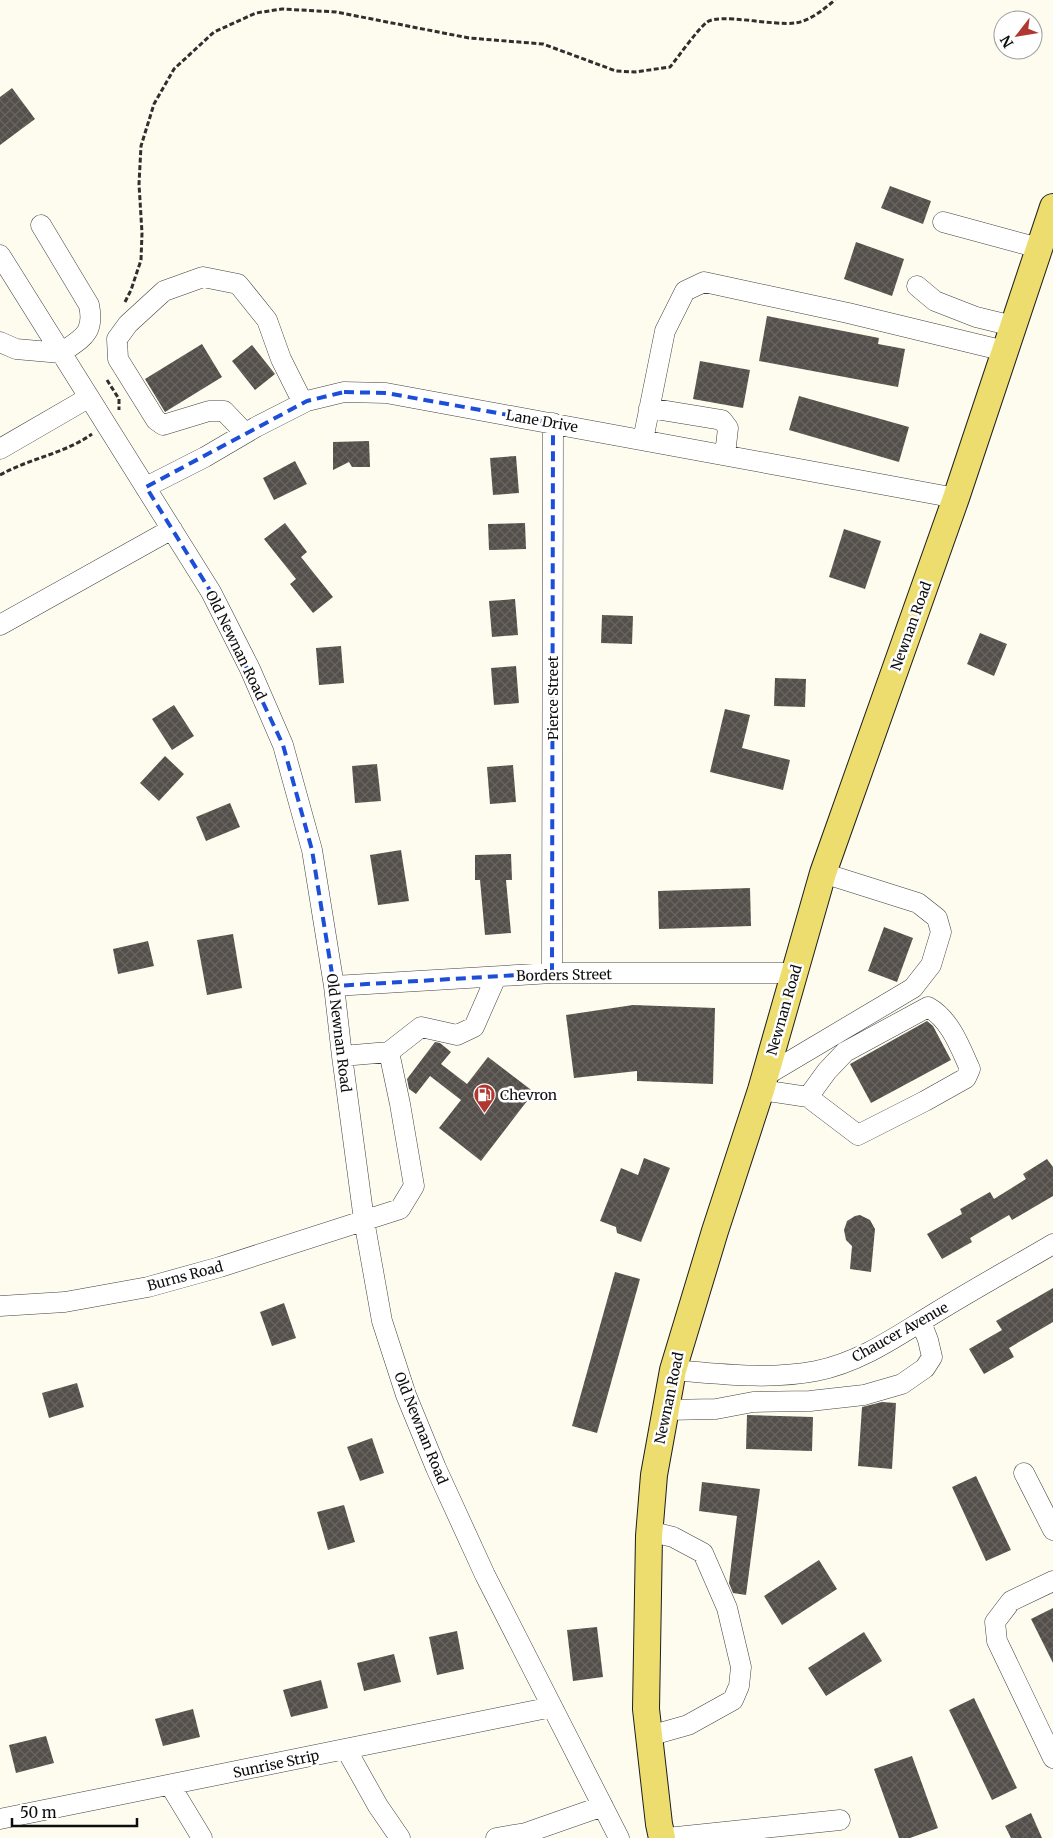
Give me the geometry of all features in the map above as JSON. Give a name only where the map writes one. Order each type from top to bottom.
[{"type":"main road","name":"Newnan Road","points":[[662,1838],[646,1709],[646,1647],[649,1531],[654,1475],[673,1370],[763,1083],[823,873],[956,498],[1053,207]]},
{"type":"street","points":[[943,222],[1039,248]]},
{"type":"street","points":[[0,342],[16,349],[61,353],[89,331],[92,318],[84,295],[41,225]]},
{"type":"street","name":"Old Newnan Road","points":[[0,255],[211,592],[250,669],[283,745],[312,850],[334,986],[364,1220],[382,1321],[406,1395],[484,1575],[603,1806],[615,1837]]},
{"type":"street","points":[[246,434],[224,411],[209,410],[163,425],[156,420],[118,359],[118,337],[128,324],[164,291],[202,277],[238,284],[267,320],[282,359],[303,403]]},
{"type":"street","points":[[643,440],[665,331],[685,292],[704,282],[1005,351]]},
{"type":"street","points":[[916,286],[935,301],[976,317],[1013,326]]},
{"type":"street","points":[[90,326],[118,337]]},
{"type":"street","name":"Lane Drive","points":[[146,487],[206,457],[303,403],[344,392],[386,392],[956,498]]},
{"type":"street","points":[[0,449],[88,398]]},
{"type":"street","points":[[649,408],[722,420],[728,428],[725,455]]},
{"type":"street","name":"Pierce Street","points":[[552,973],[553,423]]},
{"type":"street","points":[[0,624],[172,530]]},
{"type":"street","points":[[763,1083],[913,988],[931,965],[941,932],[937,918],[918,903],[823,873]]},
{"type":"street","name":"Borders Street","points":[[334,986],[552,973],[795,973]]},
{"type":"street","points":[[342,1056],[389,1052],[420,1027],[457,1035],[474,1027],[496,977]]},
{"type":"street","points":[[763,1083],[808,1097],[858,1135],[966,1078],[970,1069],[956,1038],[939,1013],[928,1007],[845,1052],[827,1071],[808,1097]]},
{"type":"street","name":"Burns Road","points":[[0,1306],[65,1302],[148,1286],[220,1267],[400,1208],[414,1186],[389,1052]]},
{"type":"street","name":"Chaucer Avenue","points":[[673,1370],[744,1376],[779,1376],[817,1371],[848,1362],[872,1350],[1053,1244]]},
{"type":"street","points":[[665,1410],[716,1409],[753,1402],[810,1401],[864,1395],[902,1384],[925,1368],[932,1357],[928,1340],[920,1322]]},
{"type":"street","points":[[1024,1473],[1053,1530]]},
{"type":"street","points":[[649,1531],[673,1537],[703,1553],[727,1608],[741,1667],[739,1686],[733,1700],[688,1725],[649,1736]]},
{"type":"street","points":[[1053,1581],[1011,1601],[996,1622],[997,1641],[1053,1758]]},
{"type":"street","name":"Sunrise Strip","points":[[0,1819],[552,1707]]},
{"type":"street","points":[[346,1749],[378,1806],[400,1838]]},
{"type":"street","points":[[177,1784],[174,1790],[202,1838]]},
{"type":"street","points":[[496,1838],[526,1833],[603,1806]]},
{"type":"street","points":[[667,1838],[840,1820]]},
{"type":"path","points":[[122,306],[131,290],[141,260],[142,233],[139,184],[141,146],[154,104],[174,69],[214,32],[256,13],[282,9],[336,12],[469,38],[543,44],[616,71],[635,72],[670,67],[707,22],[720,18],[772,24],[797,23],[819,12],[835,0]]},
{"type":"path","points":[[0,475],[17,465],[71,448],[117,416],[120,409],[119,399],[104,374]]},
{"type":"highlighted area","points":[[344,392],[386,393],[553,423],[552,973],[334,986],[312,850],[283,745],[211,592],[146,487],[307,401]]},
{"type":"building","points":[[12,88],[35,119],[0,145],[0,97]]},
{"type":"building","points":[[890,186],[931,201],[923,224],[881,208]]},
{"type":"building","points":[[856,242],[904,259],[892,296],[844,279]]},
{"type":"building","points":[[767,316],[879,338],[878,344],[905,349],[898,387],[759,361]]},
{"type":"building","points":[[202,344],[222,377],[165,412],[145,379]]},
{"type":"building","points":[[252,345],[275,374],[255,390],[232,361]]},
{"type":"building","points":[[700,361],[750,370],[743,408],[693,399]]},
{"type":"building","points":[[799,396],[909,427],[899,462],[789,430]]},
{"type":"building","points":[[369,441],[370,467],[352,467],[349,462],[333,470],[333,442]]},
{"type":"building","points":[[516,456],[519,493],[493,495],[490,458]]},
{"type":"building","points":[[295,461],[307,484],[274,500],[263,478]]},
{"type":"building","points":[[285,523],[307,552],[301,557],[333,597],[313,613],[290,584],[296,579],[264,539]]},
{"type":"building","points":[[525,523],[526,549],[489,550],[488,524]]},
{"type":"building","points":[[844,529],[881,541],[865,589],[829,577]]},
{"type":"building","points":[[515,599],[518,635],[492,637],[489,601]]},
{"type":"building","points":[[602,615],[633,616],[632,644],[601,643]]},
{"type":"building","points":[[980,633],[1007,644],[994,676],[967,664]]},
{"type":"building","points":[[341,646],[344,683],[319,685],[316,648]]},
{"type":"building","points":[[516,666],[519,703],[494,705],[491,668]]},
{"type":"building","points":[[775,678],[806,679],[805,707],[774,706]]},
{"type":"building","points":[[174,705],[194,736],[172,750],[152,719]]},
{"type":"building","points":[[725,709],[750,715],[742,748],[790,760],[783,790],[710,772]]},
{"type":"building","points":[[165,756],[184,774],[159,801],[140,783]]},
{"type":"building","points":[[377,764],[381,801],[355,803],[352,766]]},
{"type":"building","points":[[513,765],[516,802],[490,804],[487,767]]},
{"type":"building","points":[[230,803],[240,827],[206,841],[196,817]]},
{"type":"building","points":[[401,850],[409,901],[378,905],[370,855]]},
{"type":"building","points":[[511,854],[512,880],[506,880],[511,933],[485,935],[480,880],[475,880],[475,855]]},
{"type":"building","points":[[750,888],[751,926],[659,929],[658,891]]},
{"type":"building","points":[[884,927],[913,938],[897,982],[868,971]]},
{"type":"building","points":[[233,934],[242,988],[207,995],[197,940]]},
{"type":"building","points":[[148,941],[154,966],[118,974],[113,949]]},
{"type":"building","points":[[633,1005],[715,1008],[713,1084],[637,1081],[637,1071],[574,1078],[566,1015]]},
{"type":"building","points":[[927,1021],[933,1026],[951,1060],[871,1103],[850,1064]]},
{"type":"building","name":"Chevron","points":[[435,1042],[440,1043],[451,1052],[441,1064],[467,1084],[488,1057],[534,1092],[481,1161],[439,1128],[461,1100],[430,1076],[416,1094],[409,1089],[407,1079]]},
{"type":"building","points":[[644,1158],[670,1168],[641,1242],[617,1233],[616,1227],[600,1221],[621,1168],[638,1175]]},
{"type":"building","points":[[1047,1159],[1053,1167],[1053,1196],[1012,1220],[1009,1215],[970,1238],[972,1242],[942,1259],[927,1234],[962,1214],[960,1209],[990,1192],[994,1199],[1026,1179],[1023,1174]]},
{"type":"building","points":[[860,1215],[870,1220],[875,1229],[871,1272],[850,1269],[852,1246],[846,1240],[844,1230],[847,1221]]},
{"type":"building","points":[[615,1272],[640,1279],[597,1433],[572,1426]]},
{"type":"building","points":[[1053,1288],[1053,1322],[1009,1348],[1014,1357],[984,1374],[969,1349],[1002,1330],[996,1321]]},
{"type":"building","points":[[284,1303],[296,1338],[272,1346],[260,1312]]},
{"type":"building","points":[[77,1383],[84,1407],[49,1418],[42,1393]]},
{"type":"building","points":[[882,1402],[896,1403],[892,1469],[858,1466],[862,1407]]},
{"type":"building","points":[[747,1415],[813,1417],[812,1451],[746,1449]]},
{"type":"building","points":[[372,1438],[384,1473],[360,1481],[347,1447]]},
{"type":"building","points":[[976,1476],[1011,1550],[986,1561],[952,1487]]},
{"type":"building","points":[[702,1482],[760,1489],[746,1595],[733,1593],[729,1583],[737,1516],[699,1511]]},
{"type":"building","points":[[344,1505],[355,1542],[328,1550],[317,1512]]},
{"type":"building","points":[[819,1560],[837,1589],[782,1625],[764,1596]]},
{"type":"building","points":[[1053,1608],[1053,1663],[1031,1619]]},
{"type":"building","points":[[597,1627],[603,1677],[573,1681],[567,1630]]},
{"type":"building","points":[[457,1631],[464,1669],[437,1675],[429,1637]]},
{"type":"building","points":[[864,1632],[882,1661],[826,1696],[808,1668]]},
{"type":"building","points":[[394,1654],[401,1682],[364,1691],[357,1663]]},
{"type":"building","points":[[321,1680],[328,1708],[291,1717],[283,1690]]},
{"type":"building","points":[[974,1698],[1017,1788],[992,1800],[949,1710]]},
{"type":"building","points":[[193,1709],[200,1737],[163,1746],[155,1719]]},
{"type":"building","points":[[46,1736],[54,1763],[16,1773],[9,1745]]},
{"type":"building","points":[[912,1756],[938,1828],[910,1838],[899,1838],[874,1769]]},
{"type":"building","points":[[1031,1813],[1042,1838],[1011,1838],[1005,1826]]},
{"type":"place","name":"Chevron","points":[[484,1114]]}]
